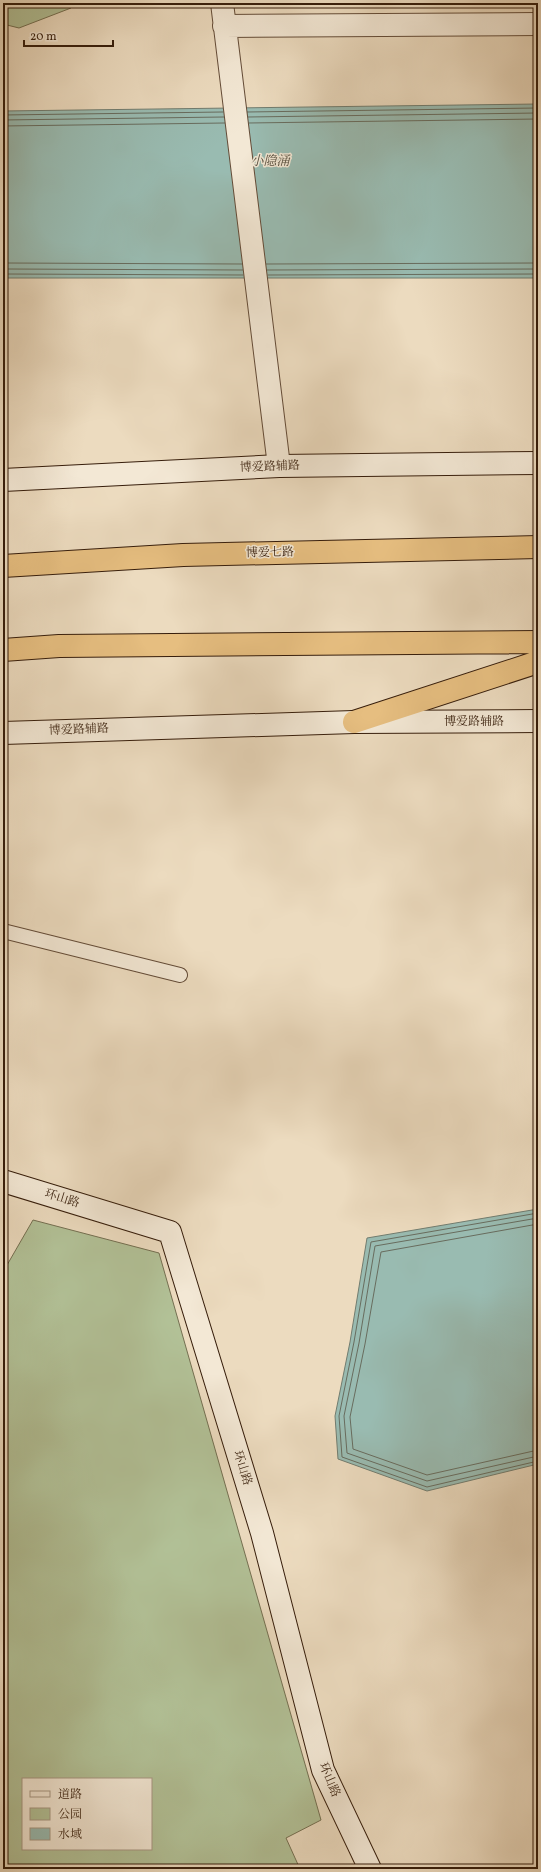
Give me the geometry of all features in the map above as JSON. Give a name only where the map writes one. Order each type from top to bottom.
[{"type":"highway","name":"博爱七路","points":[[3,566],[183,555],[538,547]]},
{"type":"highway","points":[[3,650],[59,646],[538,642]]},
{"type":"highway","points":[[354,722],[538,662]]},
{"type":"street","points":[[222,3],[254,273],[279,466]]},
{"type":"street","points":[[224,26],[538,24]]},
{"type":"street","name":"博爱路辅路","points":[[3,480],[279,466],[538,463]]},
{"type":"street","name":"博爱路辅路","points":[[3,733],[354,722],[538,721]]},
{"type":"street","name":"环山路","points":[[3,1181],[170,1232],[262,1533],[323,1770],[370,1869]]},
{"type":"lane","points":[[3,931],[180,976]]},
{"type":"green space","points":[[3,3],[76,3],[71,8],[19,28],[3,24]]},
{"type":"green space","points":[[33,1220],[159,1253],[321,1820],[286,1838],[300,1869],[3,1869],[3,1272]]},
{"type":"water","name":"小隐涌","points":[[538,104],[538,278],[3,278],[3,111]]},
{"type":"water","points":[[538,1209],[538,1464],[427,1491],[338,1459],[335,1416],[350,1342],[367,1238]]}]
